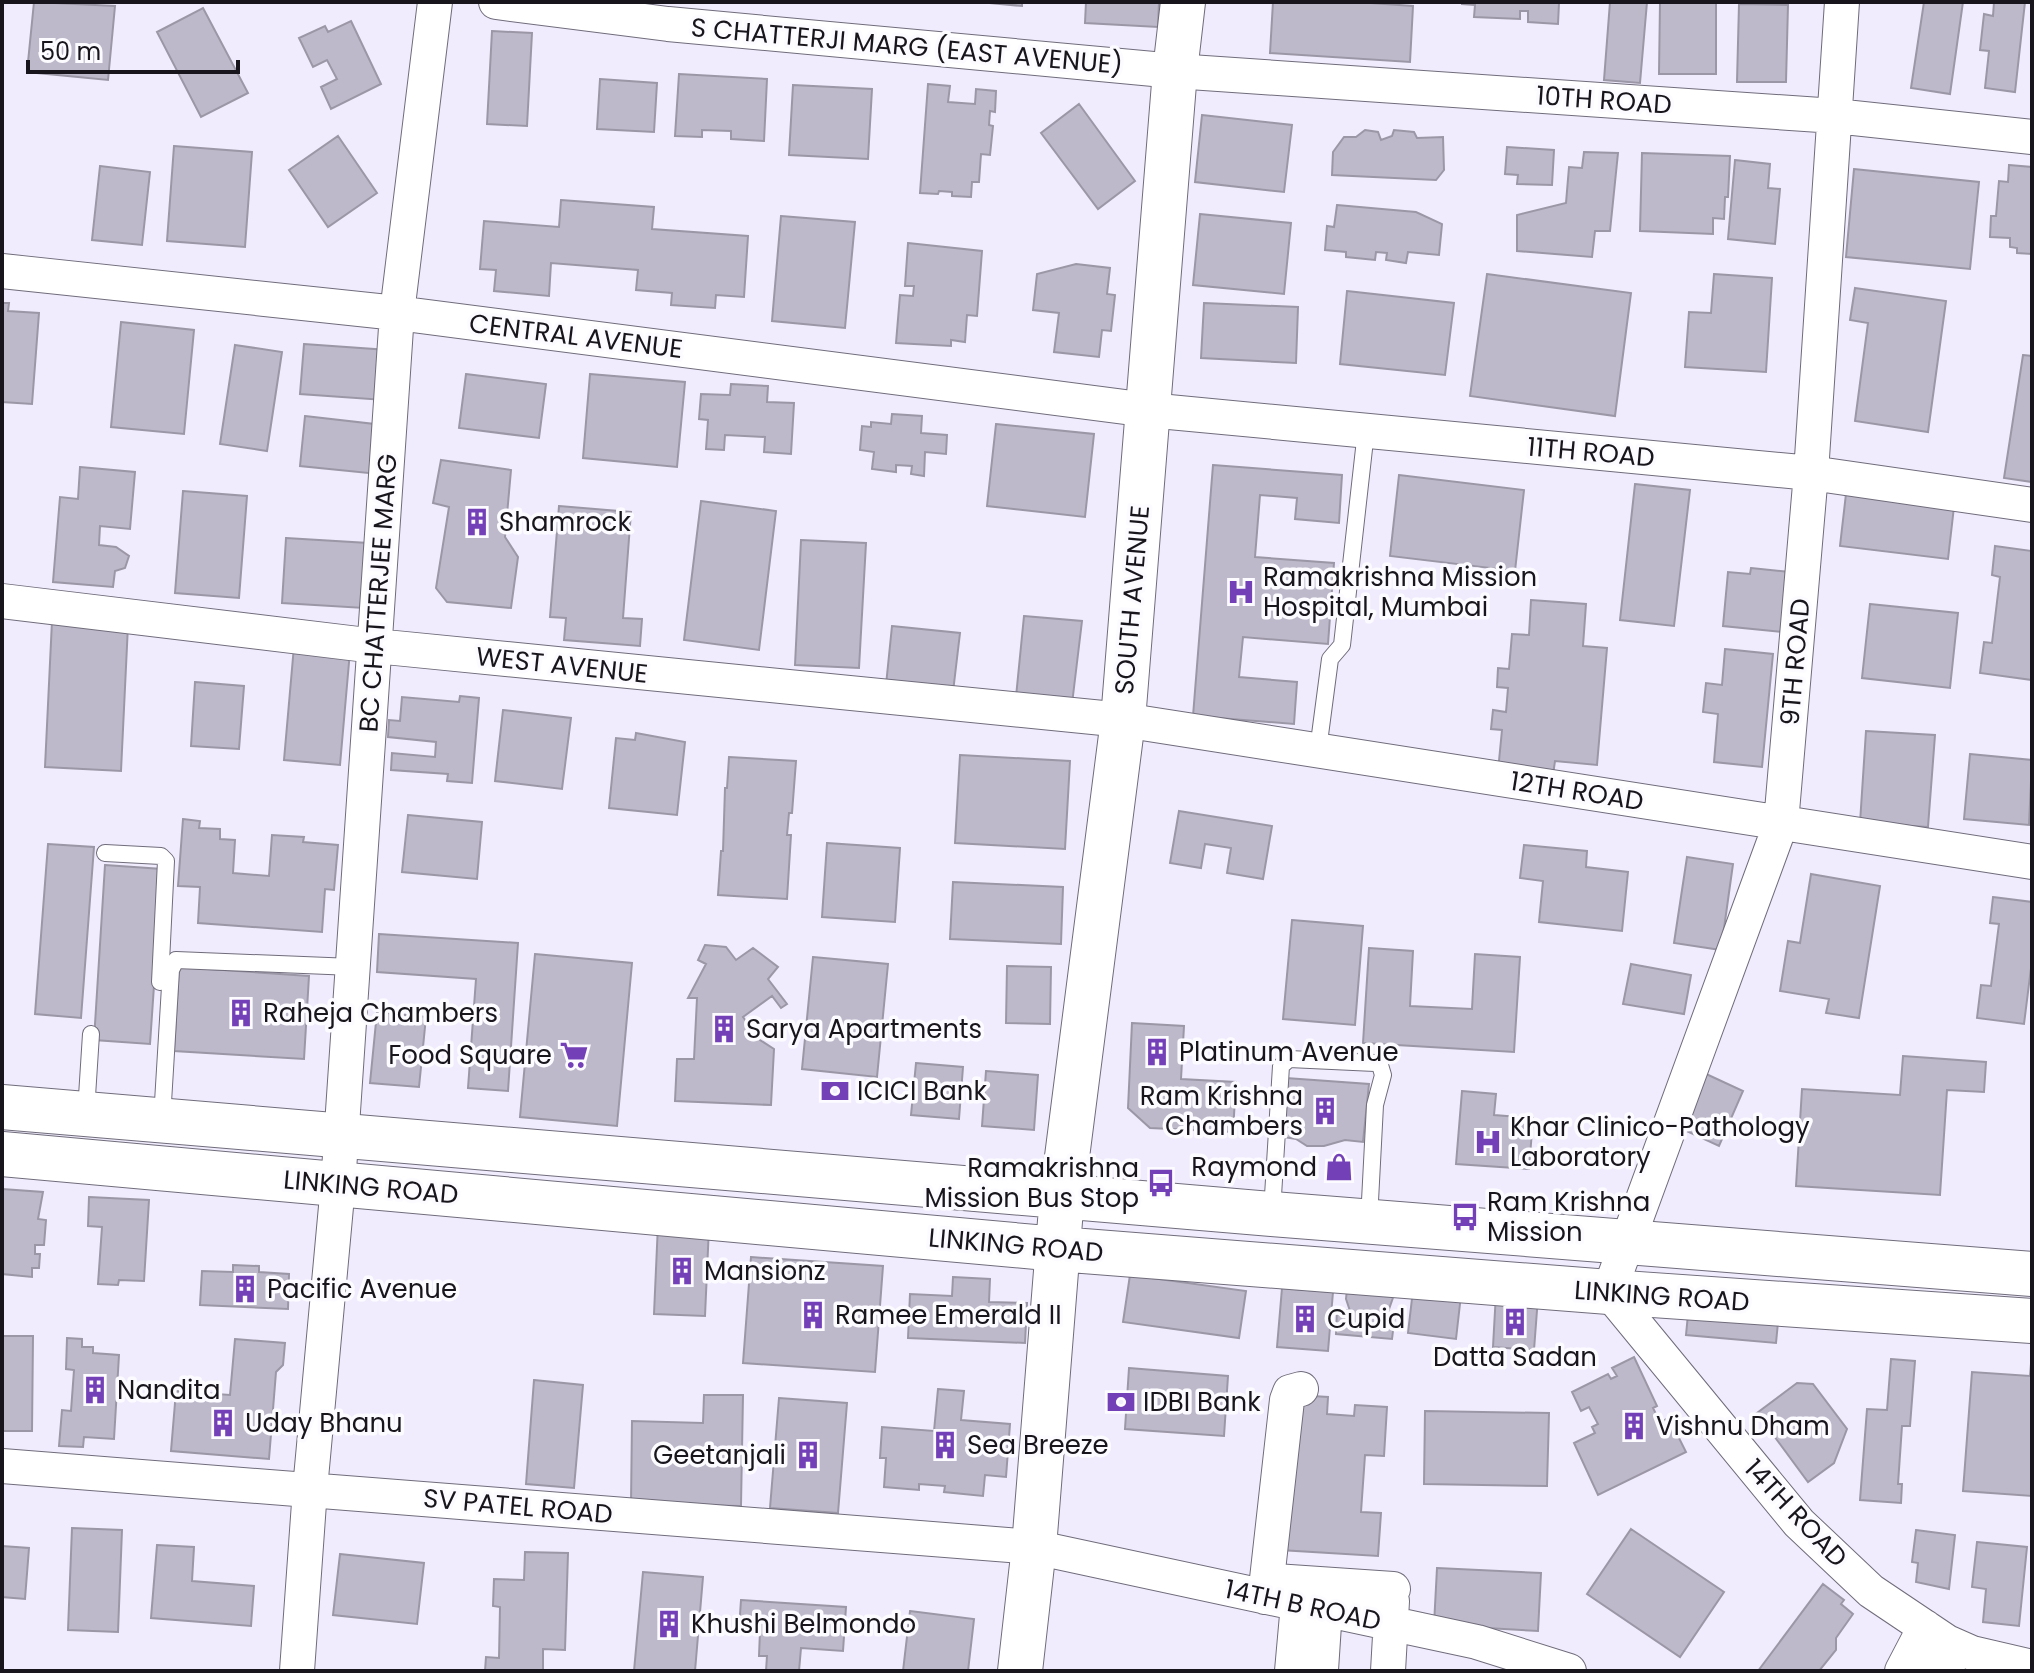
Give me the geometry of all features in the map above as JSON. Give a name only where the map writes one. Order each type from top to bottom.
[{"type":"main road","name":"SOUTH AVENUE","points":[[1020,1671],[1034,1547],[1062,1196],[1123,720],[1183,2]]},
{"type":"main road","name":"LINKING ROAD","points":[[2,1107],[1272,1214],[2032,1274]]},
{"type":"main road","name":"LINKING ROAD","points":[[2,1154],[1058,1249],[2032,1321]]},
{"type":"street","name":"BC CHATTERJEE MARG","points":[[297,1671],[342,1136],[397,313],[435,2]]},
{"type":"street","name":"S CHATTERJI MARG (EAST AVENUE)","points":[[496,2],[668,24],[1175,71]]},
{"type":"street","name":"9TH ROAD","points":[[1609,1292],[1781,823],[1811,473],[1842,2]]},
{"type":"street","name":"10TH ROAD","points":[[1175,71],[1835,116],[2032,137]]},
{"type":"street","name":"CENTRAL AVENUE","points":[[2,271],[397,313],[1148,410]]},
{"type":"street","name":"11TH ROAD","points":[[1148,410],[1811,473],[2032,505]]},
{"type":"street","name":"WEST AVENUE","points":[[2,601],[375,646],[1123,720]]},
{"type":"street","name":"12TH ROAD","points":[[1123,720],[2032,862]]},
{"type":"street","name":"14TH ROAD","points":[[1609,1292],[1799,1523],[1938,1657],[2032,1667]]},
{"type":"street","points":[[1301,1389],[1290,1392],[1287,1400],[1289,1597],[1312,1670]]},
{"type":"street","name":"SV PATEL ROAD","points":[[2,1466],[1034,1547]]},
{"type":"street","name":"14TH B ROAD","points":[[1034,1547],[1289,1597],[1391,1624],[1477,1642],[1569,1671]]},
{"type":"street","points":[[1289,1597],[1394,1585],[1388,1671]]},
{"type":"lane","points":[[1318,750],[1330,659],[1342,645],[1366,431]]},
{"type":"lane","points":[[105,853],[161,856],[167,865],[157,1120]]},
{"type":"lane","points":[[157,1120],[171,970],[176,960],[353,967]]},
{"type":"lane","points":[[85,1114],[91,1034]]},
{"type":"lane","points":[[1272,1214],[1281,1066],[1289,1059],[1375,1063],[1380,1065],[1383,1075],[1375,1105],[1369,1221]]},
{"type":"building","points":[[34,2],[115,6],[108,80],[27,72]]},
{"type":"building","points":[[979,2],[1022,2],[1022,6]]},
{"type":"building","points":[[1086,2],[1159,2],[1158,27],[1085,23]]},
{"type":"building","points":[[1273,2],[1413,6],[1410,62],[1270,53]]},
{"type":"building","points":[[1462,2],[1559,3],[1558,24],[1528,22],[1528,11],[1520,11],[1520,19],[1474,17],[1475,5]]},
{"type":"building","points":[[1610,2],[1647,2],[1640,83],[1604,80]]},
{"type":"building","points":[[1660,2],[1716,2],[1716,74],[1659,74]]},
{"type":"building","points":[[1924,2],[1963,2],[1950,94],[1911,88]]},
{"type":"building","points":[[1994,2],[2025,2],[2015,92],[1985,88],[1989,51],[1980,50],[1984,14],[1993,16]]},
{"type":"building","points":[[1739,4],[1788,5],[1786,82],[1737,82]]},
{"type":"building","points":[[203,8],[248,93],[201,117],[157,32]]},
{"type":"building","points":[[351,21],[381,84],[331,109],[321,87],[337,79],[327,60],[313,67],[299,38],[325,26],[328,32]]},
{"type":"building","points":[[492,31],[532,33],[527,126],[487,124]]},
{"type":"building","points":[[679,74],[767,79],[764,141],[731,139],[731,131],[702,130],[702,137],[675,136]]},
{"type":"building","points":[[600,79],[657,83],[654,132],[597,129]]},
{"type":"building","points":[[928,84],[950,86],[948,102],[975,104],[976,89],[996,91],[995,112],[990,111],[989,125],[993,126],[990,155],[981,154],[979,182],[972,182],[971,197],[952,196],[952,192],[920,193]]},
{"type":"building","points":[[793,85],[872,89],[868,159],[789,155]]},
{"type":"building","points":[[1079,104],[1135,181],[1098,209],[1041,133]]},
{"type":"building","points":[[1202,115],[1292,125],[1284,192],[1195,182]]},
{"type":"building","points":[[1365,130],[1378,132],[1381,140],[1392,136],[1394,130],[1414,132],[1417,138],[1443,137],[1444,170],[1436,180],[1332,175],[1333,152],[1344,137],[1356,137]]},
{"type":"building","points":[[338,136],[377,193],[328,227],[289,170]]},
{"type":"building","points":[[174,146],[252,152],[245,247],[167,241]]},
{"type":"building","points":[[1507,147],[1554,150],[1552,185],[1517,184],[1518,175],[1505,174]]},
{"type":"building","points":[[1584,152],[1618,153],[1610,231],[1595,231],[1592,257],[1517,251],[1517,215],[1566,203],[1569,167],[1582,168]]},
{"type":"building","points":[[1642,153],[1730,156],[1724,219],[1713,218],[1713,234],[1640,231]]},
{"type":"building","points":[[1735,160],[1770,164],[1768,188],[1780,189],[1775,244],[1728,239]]},
{"type":"building","points":[[2009,165],[2032,167],[2032,254],[2017,253],[2017,248],[2010,247],[2010,238],[1990,237],[1991,216],[1996,216],[1999,181],[2008,182]]},
{"type":"building","points":[[100,166],[150,172],[142,245],[92,240]]},
{"type":"building","points":[[1854,169],[1979,182],[1970,269],[1846,257]]},
{"type":"building","points":[[561,200],[654,207],[652,229],[748,236],[744,297],[716,295],[715,308],[671,305],[672,293],[636,290],[638,270],[551,263],[549,296],[494,291],[496,270],[480,269],[484,221],[559,227]]},
{"type":"building","points":[[1337,205],[1416,212],[1442,224],[1439,255],[1408,252],[1406,263],[1386,260],[1387,253],[1376,252],[1375,260],[1346,257],[1346,252],[1325,250],[1327,226],[1334,227]]},
{"type":"building","points":[[1200,214],[1291,223],[1284,294],[1193,285]]},
{"type":"building","points":[[781,216],[855,222],[845,328],[772,321]]},
{"type":"building","points":[[908,243],[982,251],[977,316],[967,315],[965,342],[951,340],[951,346],[896,343],[900,295],[913,296],[914,286],[905,286]]},
{"type":"building","points":[[1076,264],[1110,268],[1107,294],[1115,295],[1111,331],[1102,330],[1099,357],[1054,352],[1059,313],[1033,310],[1037,274]]},
{"type":"building","points":[[1487,274],[1631,293],[1615,416],[1470,396]]},
{"type":"building","points":[[1714,274],[1772,278],[1766,372],[1685,367],[1689,312],[1711,313]]},
{"type":"building","points":[[1855,288],[1946,301],[1928,432],[1855,421],[1868,323],[1850,320]]},
{"type":"building","points":[[1347,291],[1454,303],[1445,375],[1340,364]]},
{"type":"building","points":[[2,303],[9,303],[8,311],[39,313],[32,404],[2,402]]},
{"type":"building","points":[[1204,303],[1298,307],[1296,363],[1201,358]]},
{"type":"building","points":[[121,322],[194,330],[184,434],[111,427]]},
{"type":"building","points":[[304,344],[388,350],[384,400],[300,394]]},
{"type":"building","points":[[235,345],[282,352],[267,451],[220,444]]},
{"type":"building","points":[[2023,355],[2032,356],[2032,482],[2004,478]]},
{"type":"building","points":[[466,374],[546,384],[539,438],[459,428]]},
{"type":"building","points":[[590,374],[685,382],[677,467],[583,458]]},
{"type":"building","points":[[731,384],[768,386],[767,402],[794,403],[791,454],[764,452],[765,437],[725,435],[724,450],[706,449],[708,420],[699,419],[701,394],[730,395]]},
{"type":"building","points":[[892,414],[922,416],[921,433],[947,435],[946,454],[925,452],[924,476],[911,474],[912,466],[896,465],[896,472],[872,469],[874,452],[860,450],[862,426],[871,427],[871,422],[891,424]]},
{"type":"building","points":[[305,416],[383,425],[378,474],[300,466]]},
{"type":"building","points":[[996,424],[1094,434],[1085,517],[987,506]]},
{"type":"building","name":"Shamrock","points":[[441,460],[511,470],[505,537],[518,557],[511,608],[447,602],[436,588],[449,507],[433,503]]},
{"type":"building","points":[[1213,465],[1342,475],[1339,523],[1295,519],[1297,498],[1260,495],[1255,557],[1334,563],[1328,644],[1243,637],[1239,677],[1297,682],[1294,724],[1193,716]]},
{"type":"building","points":[[80,467],[135,472],[130,529],[100,526],[99,545],[116,547],[129,556],[125,568],[115,571],[113,587],[53,582],[60,497],[78,499]]},
{"type":"building","points":[[1399,475],[1524,490],[1515,571],[1390,556]]},
{"type":"building","points":[[1635,484],[1690,490],[1674,626],[1620,620]]},
{"type":"building","points":[[1847,485],[1955,498],[1948,559],[1840,546]]},
{"type":"building","points":[[183,491],[247,496],[239,598],[175,593]]},
{"type":"building","points":[[701,501],[776,511],[759,650],[684,640]]},
{"type":"building","points":[[559,506],[631,512],[623,618],[642,619],[640,646],[564,640],[566,618],[550,617]]},
{"type":"building","points":[[286,538],[368,543],[364,608],[282,603]]},
{"type":"building","points":[[801,540],[866,543],[859,668],[795,665]]},
{"type":"building","points":[[1995,546],[2032,551],[2032,680],[1980,673],[1984,642],[1992,643],[2000,577],[1992,575]]},
{"type":"building","points":[[1751,568],[1799,573],[1793,633],[1723,626],[1728,572],[1750,574]]},
{"type":"building","points":[[1531,600],[1586,604],[1583,646],[1607,648],[1597,765],[1555,761],[1553,775],[1498,771],[1502,730],[1491,729],[1493,710],[1506,712],[1508,688],[1497,687],[1498,668],[1509,669],[1512,634],[1529,635]]},
{"type":"building","points":[[1870,604],[1958,613],[1950,688],[1862,678]]},
{"type":"building","points":[[1024,616],[1082,621],[1072,704],[1016,697]]},
{"type":"building","points":[[52,621],[128,625],[121,771],[45,767]]},
{"type":"building","points":[[892,626],[960,633],[953,692],[886,685]]},
{"type":"building","points":[[294,646],[350,651],[340,765],[284,760]]},
{"type":"building","points":[[1725,649],[1773,654],[1762,767],[1714,762],[1718,714],[1703,712],[1706,683],[1722,685]]},
{"type":"building","points":[[195,682],[244,686],[239,749],[191,746]]},
{"type":"building","points":[[460,696],[479,698],[472,783],[447,781],[448,774],[391,770],[392,753],[435,757],[436,742],[388,737],[389,720],[400,721],[402,697],[459,702]]},
{"type":"building","points":[[503,710],[571,718],[562,789],[495,781]]},
{"type":"building","points":[[1866,731],[1935,735],[1928,827],[1860,823]]},
{"type":"building","points":[[636,733],[685,742],[677,815],[609,808],[616,738],[635,740]]},
{"type":"building","points":[[1970,754],[2032,760],[2029,825],[1964,819]]},
{"type":"building","points":[[960,755],[1070,761],[1065,849],[955,843]]},
{"type":"building","points":[[729,757],[796,761],[787,835],[791,835],[787,899],[718,895]]},
{"type":"building","points":[[1179,811],[1272,826],[1263,879],[1227,873],[1231,848],[1205,844],[1201,868],[1170,863]]},
{"type":"building","points":[[408,815],[482,822],[477,879],[402,872]]},
{"type":"building","points":[[183,819],[200,821],[199,828],[220,829],[220,839],[235,840],[233,873],[269,876],[272,835],[304,837],[303,842],[338,845],[334,890],[325,889],[322,932],[198,923],[200,887],[178,886]]},
{"type":"building","points":[[827,843],[900,848],[895,922],[822,917]]},
{"type":"building","points":[[48,844],[94,847],[81,1018],[35,1014]]},
{"type":"building","points":[[1524,845],[1587,851],[1586,867],[1628,872],[1622,931],[1539,922],[1543,881],[1520,878]]},
{"type":"building","points":[[1687,857],[1733,864],[1721,950],[1674,943]]},
{"type":"building","points":[[105,865],[162,869],[150,1044],[94,1040]]},
{"type":"building","points":[[1811,874],[1880,886],[1859,1018],[1826,1013],[1829,999],[1780,991],[1788,941],[1800,943]]},
{"type":"building","points":[[953,882],[1063,887],[1061,944],[950,939]]},
{"type":"building","points":[[1993,897],[2032,902],[2032,960],[2024,1024],[1977,1018],[1981,985],[1991,986],[1999,924],[1990,923]]},
{"type":"building","points":[[1292,920],[1363,926],[1355,1025],[1283,1019]]},
{"type":"building","points":[[379,934],[518,943],[508,1091],[468,1088],[476,979],[377,972]]},
{"type":"building","name":"Sarya Apartments","points":[[705,945],[726,947],[736,960],[753,948],[778,967],[768,979],[787,1004],[781,1008],[772,996],[743,1017],[760,1040],[774,1049],[771,1105],[675,1101],[677,1059],[694,1059],[697,998],[688,998],[706,964],[698,960]]},
{"type":"building","points":[[1369,948],[1413,951],[1410,1006],[1472,1009],[1475,954],[1520,957],[1514,1052],[1363,1043]]},
{"type":"building","points":[[535,954],[632,963],[617,1126],[520,1117]]},
{"type":"building","points":[[813,957],[888,964],[877,1077],[802,1069]]},
{"type":"building","points":[[1631,964],[1691,975],[1684,1014],[1623,1004]]},
{"type":"building","points":[[1007,966],[1051,967],[1050,1024],[1006,1023]]},
{"type":"building","name":"Raheja Chambers","points":[[179,967],[309,976],[304,1059],[174,1051]]},
{"type":"building","points":[[377,1012],[426,1017],[419,1087],[370,1083]]},
{"type":"building","name":"Platinum Avenue","points":[[1132,1023],[1184,1026],[1181,1079],[1236,1082],[1233,1132],[1150,1128],[1128,1108]]},
{"type":"building","points":[[1903,1056],[1986,1062],[1984,1092],[1947,1090],[1940,1195],[1796,1186],[1802,1089],[1900,1095]]},
{"type":"building","points":[[916,1063],[963,1067],[959,1119],[911,1115]]},
{"type":"building","points":[[986,1071],[1038,1075],[1034,1130],[982,1126]]},
{"type":"building","points":[[1704,1073],[1743,1091],[1719,1146],[1680,1128]]},
{"type":"building","name":"Ram Krishna Chambers","points":[[1286,1078],[1369,1084],[1363,1142],[1345,1140],[1324,1146],[1307,1146],[1296,1139],[1283,1137]]},
{"type":"building","points":[[1462,1091],[1496,1094],[1494,1115],[1533,1118],[1529,1169],[1456,1164]]},
{"type":"building","points":[[2,1189],[43,1192],[38,1219],[46,1220],[44,1245],[35,1245],[35,1254],[40,1254],[39,1268],[32,1268],[32,1277],[2,1274]]},
{"type":"building","points":[[89,1197],[149,1200],[144,1281],[119,1280],[118,1285],[98,1284],[102,1227],[88,1226]]},
{"type":"building","name":"Mansionz","points":[[658,1224],[709,1227],[705,1316],[654,1314]]},
{"type":"building","name":"Ramee Emerald II","points":[[751,1257],[883,1266],[875,1372],[743,1363]]},
{"type":"building","name":"Pacific Avenue","points":[[233,1265],[259,1266],[259,1272],[289,1274],[288,1309],[200,1305],[202,1271],[233,1272]]},
{"type":"building","points":[[1130,1275],[1246,1291],[1239,1338],[1123,1322]]},
{"type":"building","points":[[953,1277],[990,1279],[989,1302],[1027,1303],[1025,1343],[908,1338],[910,1294],[952,1296]]},
{"type":"building","name":"Cupid","points":[[1282,1288],[1333,1292],[1328,1351],[1277,1347]]},
{"type":"building","points":[[1347,1289],[1395,1292],[1387,1315],[1395,1315],[1392,1339],[1336,1334],[1337,1309],[1350,1311]]},
{"type":"building","points":[[1413,1290],[1461,1295],[1456,1339],[1408,1333]]},
{"type":"building","name":"Datta Sadan","points":[[1496,1293],[1538,1297],[1534,1350],[1493,1347]]},
{"type":"building","points":[[1689,1304],[1779,1312],[1776,1343],[1686,1335]]},
{"type":"building","points":[[2,1336],[33,1336],[32,1431],[2,1431]]},
{"type":"building","name":"Nandita","points":[[67,1338],[82,1339],[82,1347],[93,1347],[93,1353],[119,1355],[114,1439],[84,1437],[83,1447],[59,1446],[62,1410],[71,1411],[74,1370],[66,1369]]},
{"type":"building","name":"Uday Bhanu","points":[[235,1339],[285,1343],[283,1365],[276,1372],[269,1459],[171,1451],[176,1391],[230,1395]]},
{"type":"building","points":[[2032,1351],[2032,1496],[1963,1491],[1972,1372],[2030,1376]]},
{"type":"building","name":"Vishnu Dham","points":[[1634,1357],[1657,1406],[1653,1408],[1660,1422],[1669,1418],[1686,1452],[1598,1495],[1574,1443],[1595,1433],[1592,1427],[1598,1424],[1589,1407],[1581,1411],[1572,1392],[1608,1374],[1611,1379],[1617,1376],[1612,1368]]},
{"type":"building","points":[[1891,1359],[1915,1361],[1910,1426],[1902,1426],[1898,1484],[1902,1484],[1901,1503],[1860,1500],[1867,1409],[1887,1410]]},
{"type":"building","points":[[1129,1368],[1228,1376],[1224,1436],[1125,1429]]},
{"type":"building","points":[[534,1380],[583,1385],[574,1488],[526,1484]]},
{"type":"building","points":[[1797,1383],[1813,1384],[1847,1429],[1834,1463],[1808,1482],[1757,1413]]},
{"type":"building","name":"Sea Breeze","points":[[938,1389],[964,1391],[961,1420],[1010,1424],[1006,1477],[985,1475],[983,1496],[944,1492],[945,1486],[919,1484],[919,1490],[884,1487],[886,1458],[880,1458],[882,1427],[934,1431]]},
{"type":"building","points":[[704,1395],[743,1395],[741,1506],[631,1504],[632,1421],[703,1423]]},
{"type":"building","points":[[1296,1395],[1328,1397],[1327,1414],[1354,1416],[1355,1405],[1387,1407],[1384,1456],[1365,1455],[1361,1512],[1381,1513],[1378,1556],[1280,1550]]},
{"type":"building","name":"Geetanjali","points":[[779,1398],[847,1403],[838,1513],[770,1508]]},
{"type":"building","points":[[1425,1411],[1549,1413],[1547,1486],[1424,1484]]},
{"type":"building","points":[[72,1528],[122,1530],[118,1632],[68,1630]]},
{"type":"building","points":[[1631,1529],[1724,1592],[1680,1657],[1587,1594]]},
{"type":"building","points":[[1916,1530],[1955,1535],[1949,1589],[1916,1582],[1918,1563],[1912,1562]]},
{"type":"building","points":[[1977,1542],[2027,1547],[2019,1626],[1983,1622],[1986,1589],[1972,1587]]},
{"type":"building","points":[[157,1545],[194,1547],[192,1581],[254,1586],[251,1626],[151,1618]]},
{"type":"building","points":[[2,1546],[29,1548],[25,1599],[2,1597]]},
{"type":"building","points":[[525,1552],[568,1553],[565,1650],[543,1649],[543,1671],[485,1671],[486,1657],[499,1658],[500,1607],[493,1606],[494,1579],[524,1580]]},
{"type":"building","points":[[340,1554],[424,1563],[417,1624],[333,1615]]},
{"type":"building","points":[[1437,1568],[1541,1573],[1538,1631],[1434,1625]]},
{"type":"building","name":"Khushi Belmondo","points":[[643,1572],[703,1577],[695,1671],[634,1671]]},
{"type":"building","points":[[1823,1584],[1844,1600],[1841,1604],[1853,1614],[1836,1638],[1836,1650],[1819,1671],[1758,1671]]},
{"type":"building","points":[[741,1600],[846,1607],[843,1651],[801,1648],[799,1671],[766,1671],[767,1656],[759,1656],[760,1631],[739,1629]]},
{"type":"building","points":[[910,1611],[974,1619],[968,1671],[903,1671]]},
{"type":"place","name":"Shamrock","points":[[477,522]]},
{"type":"place","name":"Ramakrishna Mission Hospital, Mumbai","points":[[1241,592]]},
{"type":"place","name":"Raheja Chambers","points":[[241,1013]]},
{"type":"place","name":"Sarya Apartments","points":[[724,1029]]},
{"type":"place","name":"Platinum Avenue","points":[[1157,1052]]},
{"type":"place","name":"Food Square","points":[[574,1055]]},
{"type":"place","name":"ICICI Bank","points":[[835,1091]]},
{"type":"place","name":"Ram Krishna Chambers","points":[[1325,1111]]},
{"type":"place","name":"Khar Clinico-Pathology Laboratory","points":[[1488,1142]]},
{"type":"place","name":"Raymond","points":[[1339,1167]]},
{"type":"place","name":"Ramakrishna Mission Bus Stop","points":[[1161,1183]]},
{"type":"place","name":"Ram Krishna Mission","points":[[1465,1217]]},
{"type":"place","name":"Mansionz","points":[[682,1271]]},
{"type":"place","name":"Pacific Avenue","points":[[245,1289]]},
{"type":"place","name":"Ramee Emerald II","points":[[813,1315]]},
{"type":"place","name":"Cupid","points":[[1305,1319]]},
{"type":"place","name":"Datta Sadan","points":[[1515,1322]]},
{"type":"place","name":"Nandita","points":[[95,1390]]},
{"type":"place","name":"IDBI Bank","points":[[1121,1402]]},
{"type":"place","name":"Uday Bhanu","points":[[223,1423]]},
{"type":"place","name":"Vishnu Dham","points":[[1634,1426]]},
{"type":"place","name":"Sea Breeze","points":[[945,1445]]},
{"type":"place","name":"Geetanjali","points":[[808,1455]]},
{"type":"place","name":"Khushi Belmondo","points":[[669,1624]]}]
